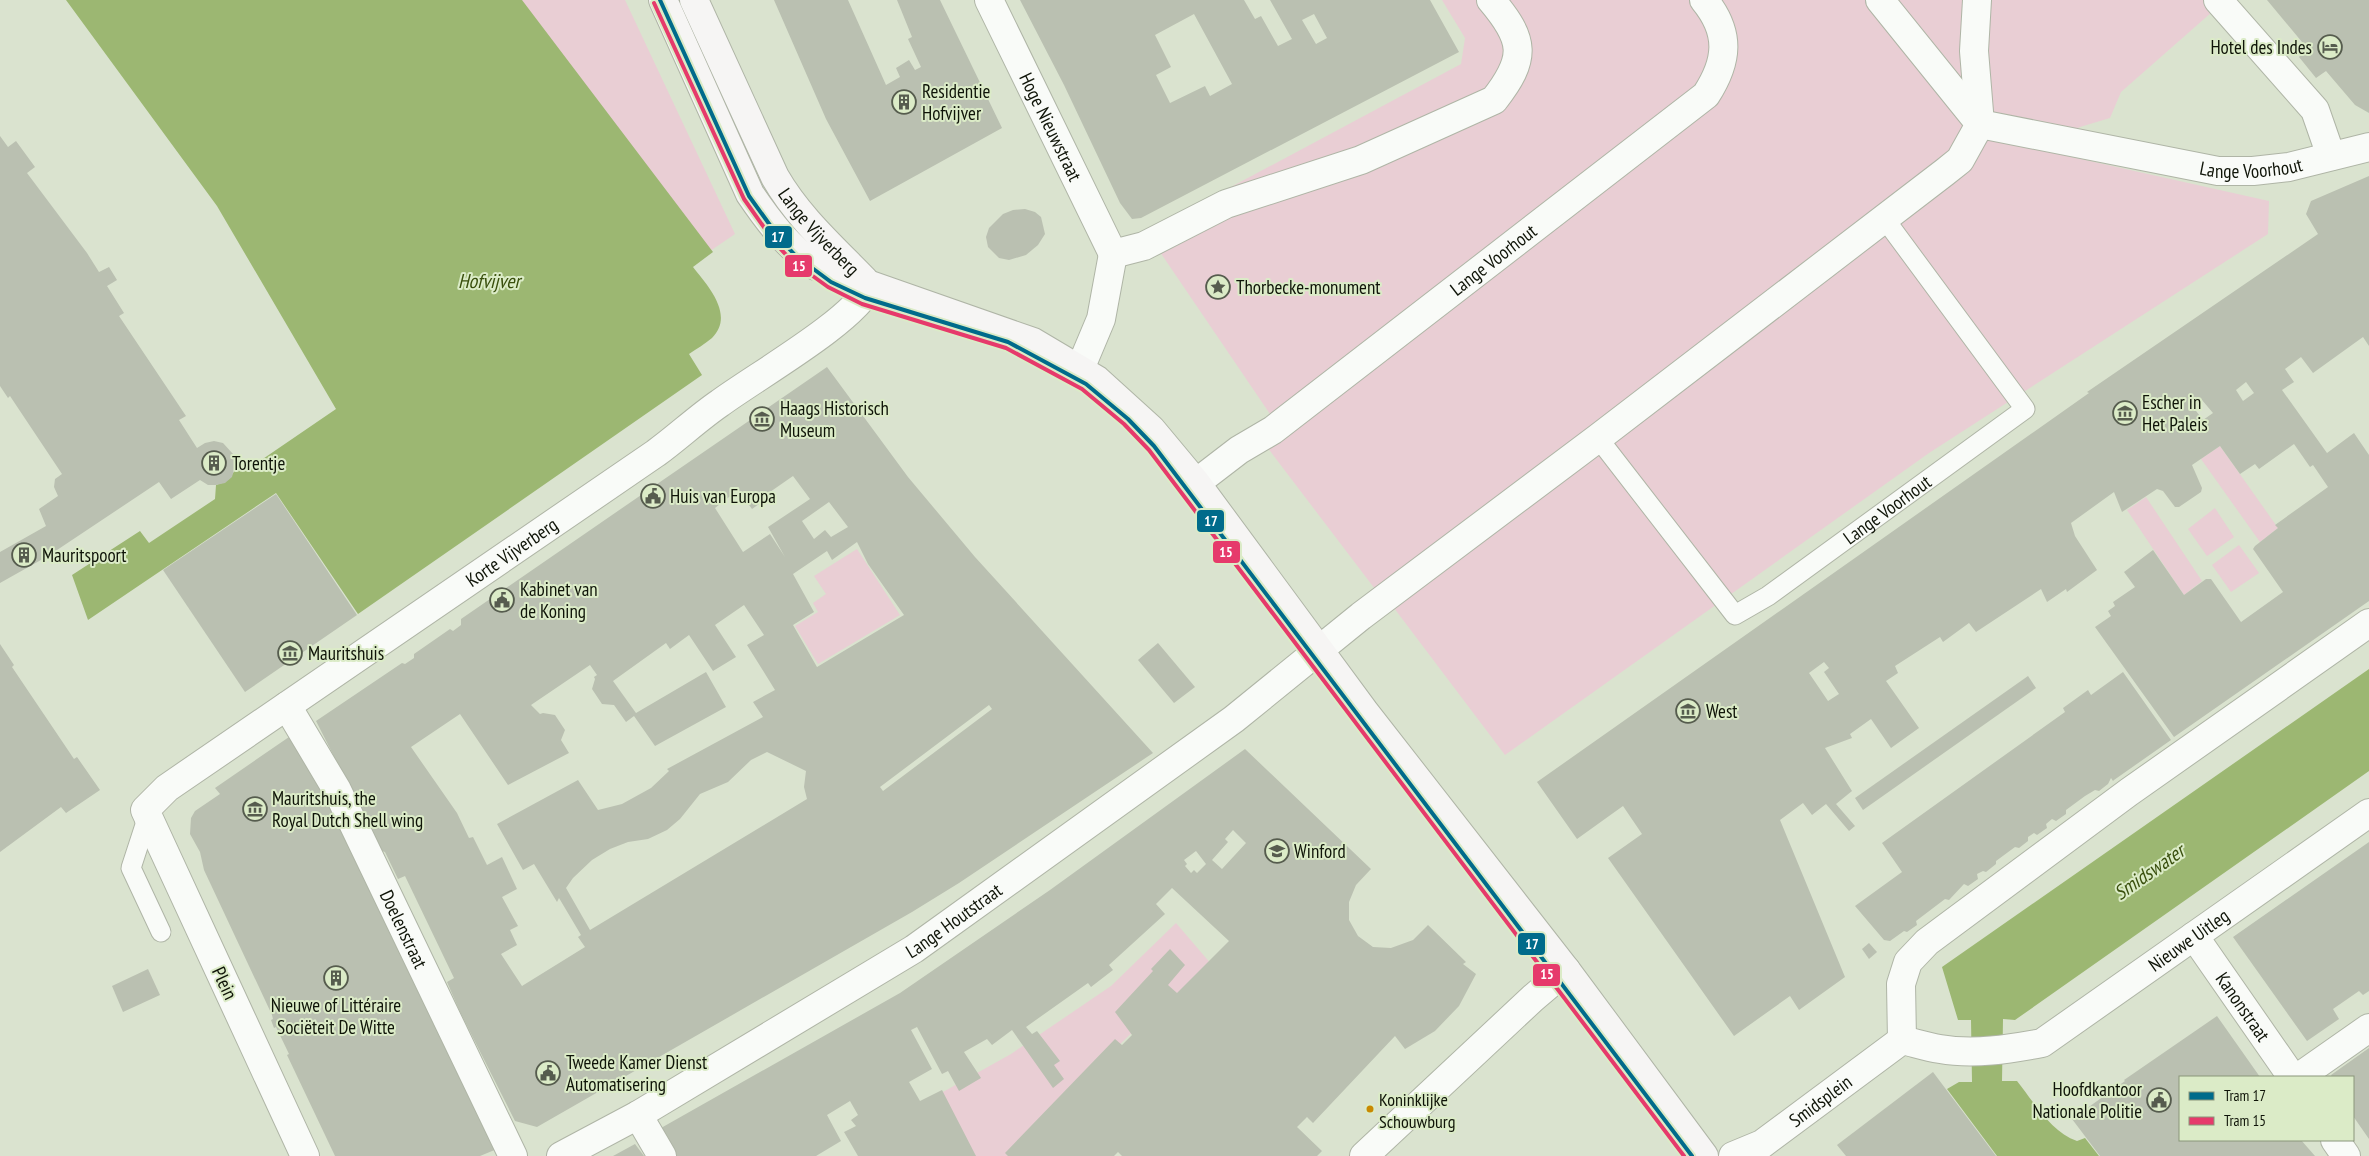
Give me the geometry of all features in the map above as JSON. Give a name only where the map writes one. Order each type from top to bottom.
[{"type":"street","name":"Lange Vijverberg","points":[[663,0],[750,194],[765,215],[798,254],[816,266],[870,286]]},
{"type":"street","name":"Lange Vijverberg","points":[[694,0],[774,177],[788,200],[816,232],[870,286]]},
{"type":"street","name":"Hoge Nieuwstraat","points":[[989,0],[1113,254]]},
{"type":"street","points":[[1080,369],[1101,319],[1113,254],[1144,246],[1226,204],[1361,160],[1494,100],[1509,81],[1518,58],[1516,40],[1510,23],[1491,0]]},
{"type":"street","name":"Lange Voorhout","points":[[1196,484],[1240,450],[1273,430],[1706,95],[1718,76],[1724,56],[1720,29],[1704,0]]},
{"type":"street","points":[[1880,0],[1980,124]]},
{"type":"street","points":[[1321,649],[1361,616],[1598,438],[1960,160],[1980,124],[1974,51],[1977,0]]},
{"type":"street","name":"Lange Voorhout","points":[[1980,124],[2218,171],[2253,171],[2289,167],[2331,156],[2315,110],[2218,0]]},
{"type":"street","points":[[2331,156],[2369,147]]},
{"type":"street","points":[[870,286],[954,312],[1033,342],[1097,380],[1151,429],[1196,484],[1321,649],[1364,711],[1566,970],[1704,1156]]},
{"type":"street","name":"Korte Vijverberg","points":[[145,810],[167,788],[656,453],[718,404],[838,322],[865,298],[870,286]]},
{"type":"street","points":[[1902,1040],[1901,984],[1908,962],[1927,942],[2128,792],[2369,623]]},
{"type":"street","name":"Lange Houtstraat","points":[[561,1156],[638,1115],[914,949],[1234,719],[1321,649]]},
{"type":"street","name":"Doelenstraat","points":[[287,706],[337,790],[513,1156]]},
{"type":"street","name":"Plein","points":[[145,810],[305,1156]]},
{"type":"street","name":"Nieuwe Uitleg","points":[[1902,1040],[1941,1050],[1972,1051],[2003,1050],[2042,1043],[2369,813]]},
{"type":"street","name":"Kanonstraat","points":[[2194,936],[2291,1076]]},
{"type":"street","points":[[1364,1156],[1533,998],[1566,970]]},
{"type":"street","points":[[2300,1076],[2369,1028]]},
{"type":"street","name":"Smidsplein","points":[[1734,1156],[1762,1144],[1902,1040]]},
{"type":"street","points":[[638,1115],[662,1156]]},
{"type":"street","points":[[2335,1141],[2346,1156]]},
{"type":"lane","name":"Lange Voorhout","points":[[1598,438],[1735,616],[1768,596],[2025,409],[1884,218]]},
{"type":"lane","points":[[145,810],[145,824],[131,868],[161,932]]},
{"type":"shaded area","points":[[503,0],[625,0],[735,234],[697,260]]},
{"type":"shaded area","points":[[1442,0],[2210,0],[2212,12],[2121,92],[2110,118],[2080,127],[2036,149],[2269,201],[2268,234],[1929,453],[1505,755],[1394,608],[1378,593],[1267,447],[1272,417],[1160,252],[1117,248],[1461,64],[1465,38]]},
{"type":"shaded area","points":[[2220,446],[2278,528],[2260,542],[2201,459]]},
{"type":"shaded area","points":[[2146,497],[2202,581],[2184,595],[2127,510]]},
{"type":"shaded area","points":[[2215,508],[2234,537],[2207,556],[2188,529]]},
{"type":"shaded area","points":[[2239,545],[2259,573],[2231,592],[2212,565]]},
{"type":"shaded area","points":[[857,549],[900,615],[818,664],[795,626],[818,612],[813,603],[826,594],[814,576]]},
{"type":"shaded area","points":[[1176,923],[1212,965],[1183,997],[1174,991],[1007,1156],[964,1156],[934,1097],[1011,1054],[1111,986]]},
{"type":"water","name":"Hofvijver","points":[[66,0],[522,0],[713,252],[693,267],[717,301],[721,320],[712,338],[689,354],[702,375],[358,614],[276,493],[88,620],[72,575],[140,531],[149,543],[215,499],[216,485],[228,480],[235,469],[248,469],[336,409],[217,206]]},
{"type":"water","name":"Smidswater","points":[[2369,669],[2369,771],[2015,1020],[2003,1019],[2002,1081],[2017,1081],[2036,1106],[2059,1131],[2077,1141],[2085,1138],[2099,1156],[1997,1156],[1947,1089],[1959,1082],[1972,1082],[1971,1020],[1958,1020],[1942,967]]},
{"type":"building","name":"Residentie Hofvijver","points":[[774,0],[848,0],[886,85],[900,77],[896,68],[909,60],[915,70],[921,67],[908,39],[912,37],[897,0],[940,0],[1002,128],[870,201],[826,119]]},
{"type":"building","points":[[1020,0],[1244,0],[1255,19],[1261,16],[1278,46],[1292,39],[1270,0],[1430,0],[1459,52],[1141,218],[1132,219],[1120,203],[1064,85]],"holes":[[[1194,14],[1232,84],[1210,96],[1205,86],[1170,103],[1156,75],[1171,67],[1155,35]],[[1314,14],[1327,38],[1316,44],[1302,20]]]},
{"type":"building","points":[[2267,0],[2369,0],[2369,113],[2355,105],[2326,71],[2316,78],[2299,57],[2307,48]]},
{"type":"building","points":[[0,136],[8,147],[16,141],[35,167],[27,173],[99,272],[109,267],[117,280],[107,286],[124,313],[119,316],[186,416],[179,420],[197,448],[205,443],[214,441],[223,443],[233,454],[236,461],[232,477],[225,483],[208,485],[200,480],[171,499],[159,482],[48,556],[0,583],[0,552],[46,526],[39,509],[58,496],[54,487],[55,479],[62,474],[10,396],[8,398],[0,386]]},
{"type":"building","points":[[2369,176],[2369,346],[2363,337],[2313,373],[2301,357],[2285,369],[2294,382],[2282,390],[2327,453],[2354,433],[2369,455],[2369,601],[2174,737],[2095,627],[2111,616],[2108,611],[2115,606],[2113,602],[2135,587],[2124,572],[2153,550],[2184,595],[2206,579],[2211,579],[2241,622],[2283,592],[2253,549],[2278,528],[2275,525],[2328,487],[2313,465],[2310,467],[2294,444],[2259,469],[2255,464],[2240,474],[2220,446],[2192,465],[2202,488],[2201,492],[2179,507],[2175,507],[2163,491],[2157,489],[2122,512],[2114,492],[2071,523],[2075,536],[2097,570],[2067,592],[2066,589],[2047,602],[2041,589],[1976,632],[1969,623],[1943,642],[1940,637],[1895,666],[1898,673],[1886,681],[1919,728],[1891,748],[1871,719],[1850,734],[1852,738],[1825,748],[1852,791],[1836,804],[1855,826],[1849,831],[1826,804],[1812,815],[1803,803],[1780,820],[1845,977],[1799,1010],[1790,996],[1734,1036],[1608,858],[1642,834],[1623,806],[1577,839],[1537,782],[2089,393],[2087,392],[2318,234],[2306,214],[2311,201]],"holes":[[[2246,382],[2254,393],[2243,401],[2236,390]],[[2202,400],[2213,413],[2203,420],[2193,407]],[[1824,662],[1829,668],[1824,672],[1839,694],[1828,701],[1809,673]]]},
{"type":"building","points":[[1025,209],[1035,212],[1041,217],[1045,234],[1038,245],[1026,255],[1009,260],[999,258],[988,247],[986,237],[989,228],[1003,214],[1013,210]]},
{"type":"building","points":[[827,367],[908,477],[975,557],[1153,753],[959,883],[912,912],[537,1127],[515,1121],[460,1012],[447,982],[454,978],[405,876],[398,879],[316,721],[402,663],[405,664],[414,658],[414,654],[450,629],[453,631],[461,625],[461,619]],"holes":[[[793,476],[810,499],[768,527],[785,557],[770,534],[743,552],[715,508],[738,490],[752,509],[772,495],[770,492]],[[829,502],[848,527],[831,537],[825,530],[814,539],[802,521]],[[857,542],[868,564],[904,615],[817,667],[793,625],[814,612],[793,574],[827,551],[832,560]],[[744,605],[764,635],[747,645],[775,690],[753,702],[763,717],[667,769],[669,771],[651,788],[622,804],[598,810],[578,780],[497,824],[523,870],[534,864],[557,902],[559,898],[581,935],[578,937],[585,947],[522,986],[501,954],[517,945],[510,930],[518,926],[502,897],[517,889],[502,857],[487,865],[473,837],[469,838],[457,813],[411,747],[460,714],[508,785],[569,753],[561,740],[565,730],[555,715],[540,714],[531,705],[590,665],[597,675],[594,677],[592,689],[602,704],[614,705],[626,722],[634,716],[655,746],[726,707],[706,672],[636,713],[613,681],[666,643],[670,649],[689,635],[713,671],[736,657],[715,625]],[[989,705],[992,709],[883,791],[880,787]],[[767,752],[806,771],[804,787],[807,799],[590,930],[566,888],[573,878],[592,860],[610,849],[628,842],[648,839],[667,830],[680,819],[700,794],[728,782],[751,760]]]},
{"type":"building","name":"Mauritshuis","points":[[276,494],[357,615],[245,692],[163,570]]},
{"type":"building","points":[[1158,643],[1195,687],[1174,703],[1138,660]]},
{"type":"building","points":[[0,644],[14,665],[12,667],[74,759],[77,757],[100,790],[66,813],[61,807],[0,852]]},
{"type":"building","points":[[2123,672],[2171,740],[2113,781],[2111,778],[2108,784],[2099,791],[2095,790],[2085,796],[2066,810],[2066,814],[2056,821],[2052,819],[2046,824],[2047,828],[2037,835],[2034,833],[2028,837],[2028,841],[2019,848],[2015,847],[1996,861],[1996,864],[1986,872],[1983,871],[1977,874],[1978,879],[1968,886],[1964,884],[1949,900],[1945,899],[1916,921],[1917,925],[1907,932],[1904,931],[1890,941],[1884,940],[1855,906],[1902,872],[1882,843],[2065,712],[2063,708],[2088,690],[2091,695]]},
{"type":"building","points":[[2028,676],[2036,688],[1863,810],[1855,798]]},
{"type":"building","name":"Nieuwe of Littéraire Sociëteit De Witte","points":[[289,737],[330,797],[497,1149],[480,1156],[335,1156],[287,1055],[289,1054],[276,1027],[274,1028],[271,1020],[273,1019],[272,1015],[204,870],[200,852],[190,834],[191,818],[195,811],[220,794],[215,788]]},
{"type":"building","points":[[1245,749],[1371,869],[1356,885],[1349,902],[1349,920],[1358,936],[1373,947],[1391,948],[1413,940],[1428,925],[1466,962],[1463,964],[1476,974],[1459,1006],[1435,1031],[1405,1049],[1395,1036],[1313,1123],[1307,1117],[1297,1127],[1322,1151],[1317,1156],[1122,1156],[1118,1152],[1114,1156],[1008,1156],[1005,1153],[1115,1039],[1122,1045],[1132,1035],[1115,1012],[1153,971],[1151,969],[1170,949],[1185,965],[1168,985],[1177,993],[1229,941],[1172,888],[1156,904],[1165,914],[1109,965],[1113,970],[1091,987],[1088,983],[1026,1027],[1032,1034],[1037,1031],[1060,1061],[1054,1065],[1064,1079],[1053,1088],[1012,1030],[992,1045],[987,1039],[964,1052],[981,1078],[959,1091],[948,1071],[942,1074],[917,1027],[911,1030],[932,1069],[909,1082],[920,1101],[942,1090],[976,1156],[858,1156],[844,1132],[856,1126],[851,1120],[858,1115],[850,1101],[827,1115],[841,1141],[816,1156],[677,1156],[661,1128],[900,993],[1050,890]],"holes":[[[1233,830],[1246,843],[1222,869],[1212,860],[1228,842],[1225,839]],[[1196,851],[1206,864],[1197,873],[1194,870],[1191,873],[1185,866],[1187,864],[1184,860]]]},
{"type":"building","points":[[2369,842],[2369,991],[2363,995],[2359,991],[2333,1009],[2339,1019],[2307,1041],[2233,937]]},
{"type":"building","points":[[1869,943],[1877,952],[1869,959],[1862,949]]},
{"type":"building","points":[[148,969],[160,995],[123,1012],[112,986]]},
{"type":"building","points":[[2217,1016],[2259,1076],[2179,1076],[2179,1141],[2302,1141],[2315,1156],[2100,1156],[2072,1119],[2124,1080]]},
{"type":"building","points":[[2369,1048],[2369,1139],[2354,1117],[2354,1076],[2331,1075]]},
{"type":"building","points":[[1933,1072],[1996,1156],[1846,1156],[1837,1145]]},
{"type":"building","points":[[635,1144],[644,1156],[613,1156]]},
{"type":"tram line","name":"17","points":[[660,0],[749,196],[780,239],[796,256],[831,282],[865,298],[1008,342],[1086,384],[1128,419],[1154,446],[1692,1156]]},
{"type":"tram line","name":"15","points":[[654,3],[744,199],[775,243],[792,261],[828,287],[862,304],[1006,348],[1082,389],[1124,424],[1149,450],[1684,1156]]},
{"type":"place","name":"Hotel des Indes","points":[[2330,47]]},
{"type":"place","name":"Residentie Hofvijver","points":[[904,102]]},
{"type":"place","name":"Thorbecke-monument","points":[[1218,287]]},
{"type":"place","name":"Escher in Het Paleis","points":[[2125,413]]},
{"type":"place","name":"Haags Historisch Museum","points":[[762,419]]},
{"type":"place","name":"Torentje","points":[[214,463]]},
{"type":"place","name":"Huis van Europa","points":[[653,496]]},
{"type":"place","name":"Mauritspoort","points":[[24,555]]},
{"type":"place","name":"Kabinet van de Koning","points":[[502,600]]},
{"type":"place","name":"Mauritshuis","points":[[290,653]]},
{"type":"place","name":"West","points":[[1688,711]]},
{"type":"place","name":"Mauritshuis, the Royal Dutch Shell wing","points":[[255,809]]},
{"type":"place","name":"Winford","points":[[1277,851]]},
{"type":"place","name":"Nieuwe of Littéraire Sociëteit De Witte","points":[[336,978]]},
{"type":"place","name":"Tweede Kamer Dienst Automatisering","points":[[548,1073]]},
{"type":"place","name":"Hoofdkantoor Nationale Politie","points":[[2159,1100]]},
{"type":"place","name":"Koninklijke Schouwburg","points":[[1370,1109]]}]
